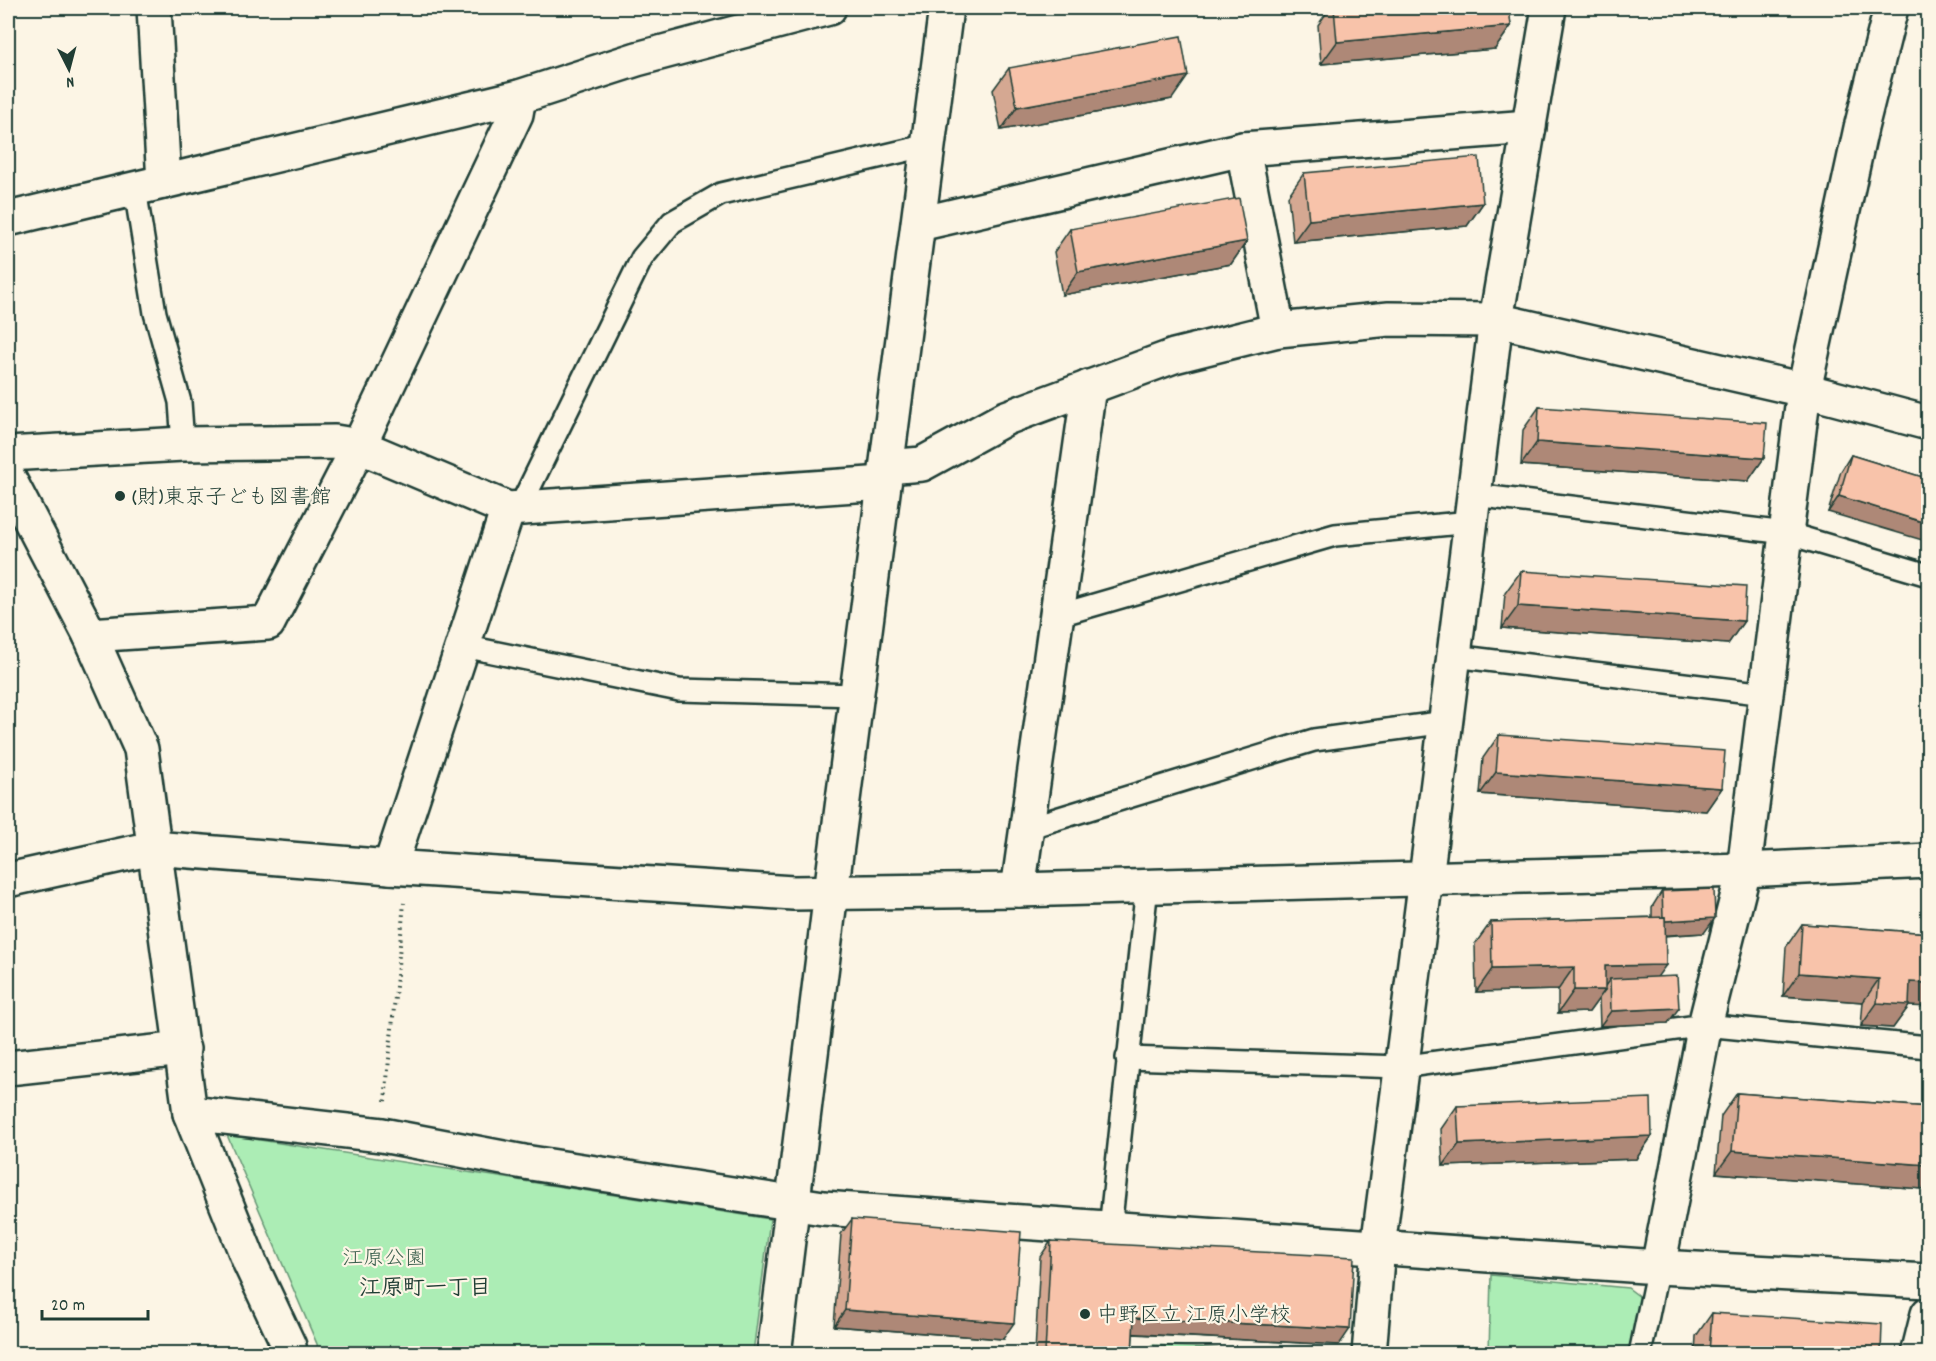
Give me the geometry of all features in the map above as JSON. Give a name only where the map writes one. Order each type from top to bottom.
[{"type":"street","points":[[149,186],[154,8]]},
{"type":"street","points":[[8,219],[519,97],[637,59],[829,8]]},
{"type":"street","points":[[774,1353],[831,892],[946,8]]},
{"type":"street","points":[[1369,1353],[1378,1247],[1496,320],[1549,8]]},
{"type":"street","points":[[1658,1267],[1705,1025],[1744,870],[1804,390],[1861,128],[1891,8]]},
{"type":"street","points":[[90,635],[268,623],[359,446],[516,114],[519,97]]},
{"type":"street","points":[[919,224],[1243,149],[1529,127]]},
{"type":"street","points":[[1243,149],[1278,330]]},
{"type":"street","points":[[8,454],[183,444],[335,442],[359,446],[513,509],[886,475],[922,464],[1006,418],[1174,356],[1278,330],[1389,319],[1496,320],[1804,390],[1929,423]]},
{"type":"street","points":[[1017,890],[1089,387]]},
{"type":"street","points":[[8,477],[90,635],[141,749],[190,1113],[250,1263],[289,1346],[290,1353]]},
{"type":"street","points":[[399,868],[463,646],[513,509]]},
{"type":"street","points":[[8,880],[153,848],[399,868],[793,893],[1017,890],[1744,870],[1929,861]]},
{"type":"street","points":[[8,1068],[183,1049]]},
{"type":"street","points":[[190,1113],[382,1135],[524,1162],[823,1208],[1658,1267],[1929,1281]]},
{"type":"street","points":[[1918,1353],[1929,1314]]},
{"type":"lane","points":[[513,509],[642,258],[672,222],[721,194],[929,145]]},
{"type":"lane","points":[[149,186],[155,313],[180,402],[183,444]]},
{"type":"lane","points":[[1056,616],[1335,535],[1473,509],[1786,533],[1929,575]]},
{"type":"lane","points":[[463,646],[679,690],[857,695]]},
{"type":"lane","points":[[1454,656],[1766,694]]},
{"type":"lane","points":[[1027,828],[1314,740],[1446,722]]},
{"type":"lane","points":[[1110,1229],[1147,886]]},
{"type":"lane","points":[[1127,1058],[1401,1067],[1705,1025],[1929,1047]]},
{"type":"lane","points":[[1640,1353],[1658,1267]]},
{"type":"path","points":[[382,1135],[399,868]]},
{"type":"green space","name":"江原公園","points":[[227,1135],[770,1219],[753,1353],[318,1353],[317,1344]]},
{"type":"green space","points":[[1491,1275],[1628,1288],[1640,1297],[1629,1353],[1489,1353]]},
{"type":"green space","points":[[1152,1345],[1296,1353],[1141,1353]]},
{"type":"building","points":[[1334,8],[1509,8],[1511,26],[1337,42]]},
{"type":"building","points":[[1181,36],[1188,76],[1017,107],[1009,68]]},
{"type":"building","points":[[1479,157],[1483,203],[1309,220],[1304,173]]},
{"type":"building","points":[[1239,198],[1247,241],[1078,272],[1070,229]]},
{"type":"building","points":[[1539,407],[1767,423],[1764,458],[1537,442]]},
{"type":"building","points":[[1851,455],[1929,479],[1929,524],[1839,496]]},
{"type":"building","points":[[1521,571],[1746,586],[1744,621],[1518,606]]},
{"type":"building","points":[[1499,735],[1725,751],[1722,788],[1496,772]]},
{"type":"building","points":[[1714,889],[1715,918],[1665,921],[1662,891]]},
{"type":"building","points":[[1665,917],[1666,965],[1605,966],[1605,990],[1574,990],[1574,967],[1492,969],[1491,922]]},
{"type":"building","points":[[1802,924],[1929,933],[1929,983],[1910,982],[1909,1005],[1877,1003],[1879,979],[1799,973]]},
{"type":"building","points":[[1677,976],[1679,1008],[1611,1011],[1610,979]]},
{"type":"building","points":[[1737,1093],[1929,1107],[1929,1165],[1732,1151]]},
{"type":"building","points":[[1651,1098],[1652,1136],[1459,1144],[1457,1106]]},
{"type":"building","points":[[852,1219],[1021,1232],[1014,1323],[845,1310]]},
{"type":"building","points":[[1051,1241],[1354,1257],[1350,1329],[1134,1318],[1132,1353],[1045,1353]]},
{"type":"building","points":[[1712,1313],[1882,1324],[1881,1353],[1709,1353]]},
{"type":"place","name":"(財)東京子ども図書館","points":[[120,496]]},
{"type":"place","name":"中野区立 江原小学校","points":[[1085,1314]]},
{"type":"district","name":"江原町一丁目","points":[[425,1286]]}]
